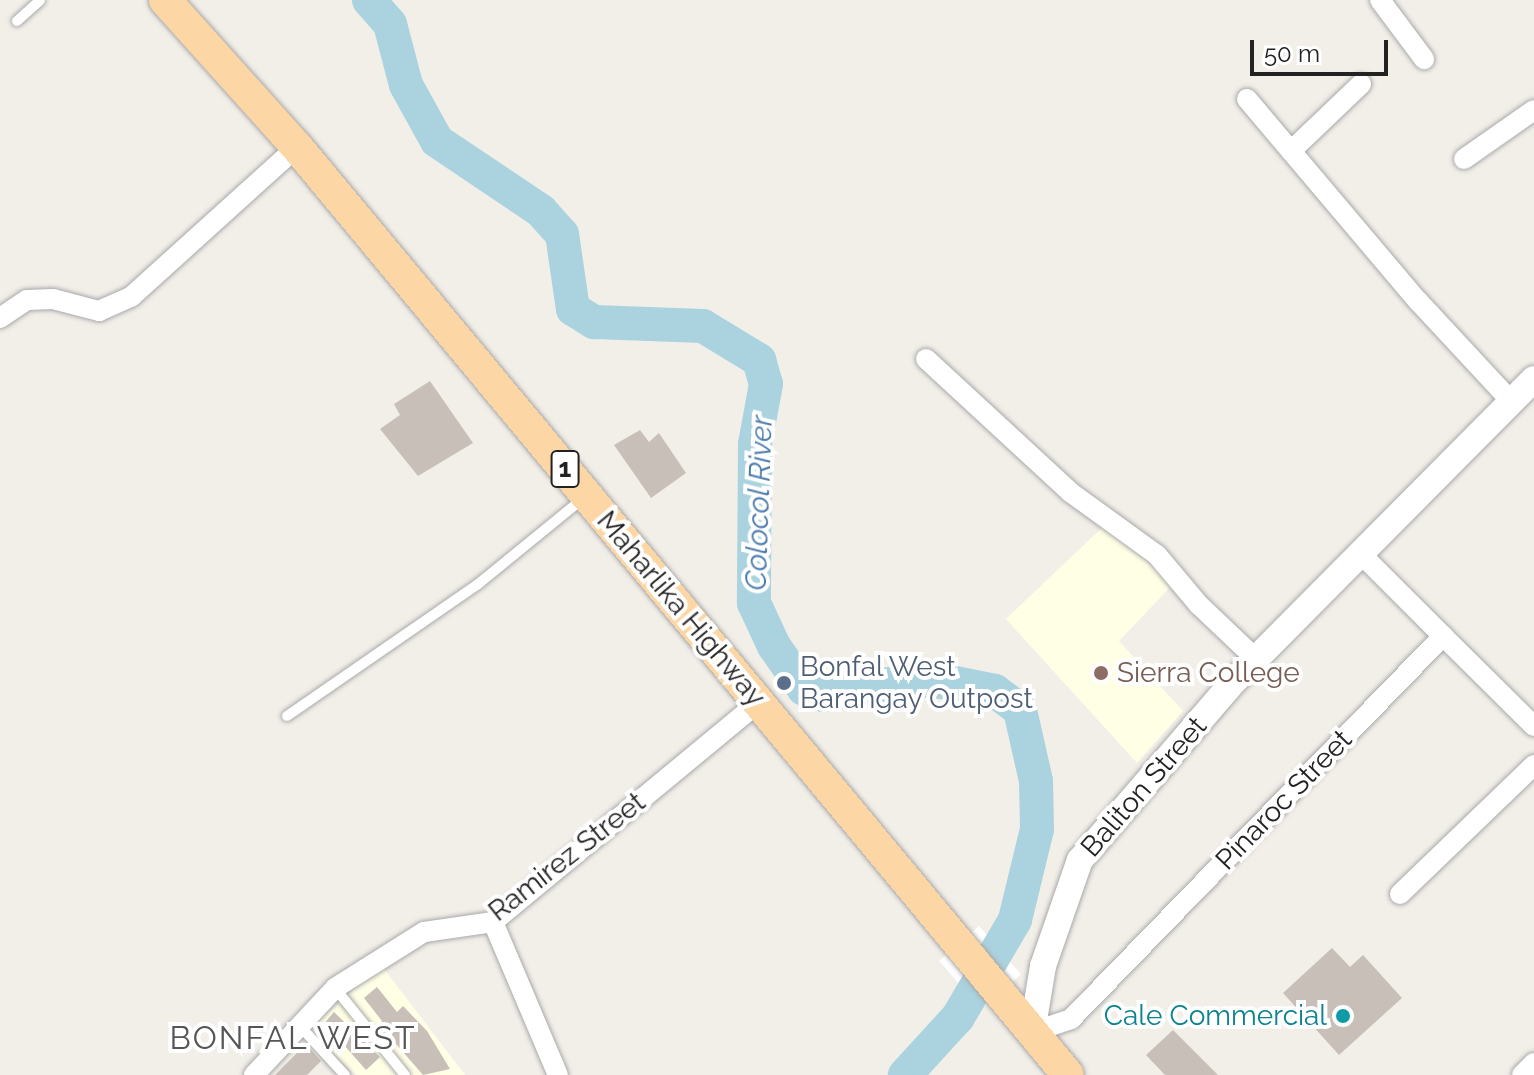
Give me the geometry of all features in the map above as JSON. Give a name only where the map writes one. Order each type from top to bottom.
[{"type":"main road","name":"Maharlika Highway","points":[[165,0],[297,147],[759,702],[956,945],[1068,1075]]},
{"type":"street","points":[[1380,0],[1424,59]]},
{"type":"street","points":[[1291,151],[1361,84]]},
{"type":"street","points":[[1247,99],[1510,400]]},
{"type":"street","points":[[1464,159],[1534,110]]},
{"type":"street","points":[[0,318],[27,300],[53,299],[99,311],[132,296],[297,147]]},
{"type":"street","points":[[926,359],[1070,492],[1157,555],[1199,605],[1256,659]]},
{"type":"street","name":"Baliton Street","points":[[1032,1032],[1043,966],[1080,860],[1256,659],[1534,379]]},
{"type":"street","points":[[1360,553],[1534,726]]},
{"type":"street","name":"Pinaroc Street","points":[[1032,1032],[1071,1019],[1443,636]]},
{"type":"street","name":"Ramirez Street","points":[[254,1075],[335,988],[424,932],[493,922],[759,702]]},
{"type":"street","points":[[1400,894],[1534,765]]},
{"type":"street","points":[[493,922],[558,1075]]},
{"type":"street","points":[[1522,1075],[1534,1063]]},
{"type":"lane","points":[[17,21],[40,0]]},
{"type":"lane","points":[[287,716],[477,585],[587,495]]},
{"type":"lane","points":[[335,988],[405,1075]]},
{"type":"lane","points":[[299,1025],[345,1075]]},
{"type":"shaded area","name":"Sierra College","points":[[1107,523],[1177,580],[1119,641],[1183,711],[1137,763],[1006,619]]},
{"type":"shaded area","points":[[381,965],[465,1075],[356,1075],[310,1030]]},
{"type":"pier","points":[[979,926],[1021,974],[981,1009],[939,961]]},
{"type":"building","points":[[430,381],[473,443],[418,476],[380,429],[400,415],[394,404]]},
{"type":"building","points":[[640,430],[649,442],[659,433],[686,473],[651,498],[614,445]]},
{"type":"building","name":"Cale Commercial","points":[[1332,948],[1350,967],[1363,955],[1402,998],[1339,1055],[1283,993]]},
{"type":"building","points":[[377,987],[397,1012],[403,1006],[427,1031],[450,1069],[423,1075],[396,1044],[392,1047],[376,1027],[382,1021],[364,998]]},
{"type":"building","points":[[334,1012],[380,1057],[366,1070],[344,1045],[332,1049],[317,1032]]},
{"type":"building","points":[[1173,1030],[1218,1075],[1165,1075],[1146,1055]]},
{"type":"building","points":[[306,1044],[321,1061],[307,1075],[275,1075]]},
{"type":"waterway","name":"Colocol River","points":[[369,0],[390,24],[406,85],[437,141],[541,211],[562,234],[573,309],[594,322],[703,326],[759,360],[766,384],[755,444],[754,603],[774,646],[804,689],[824,695],[913,680],[955,683],[995,691],[1020,710],[1036,781],[1037,829],[1015,920],[958,1017],[905,1075]]},
{"type":"place","name":"Sierra College","points":[[1101,673]]},
{"type":"place","name":"Bonfal West Barangay Outpost","points":[[784,683]]},
{"type":"place","name":"Cale Commercial","points":[[1343,1016]]},
{"type":"district","name":"BONFAL WEST","points":[[293,1038]]}]
